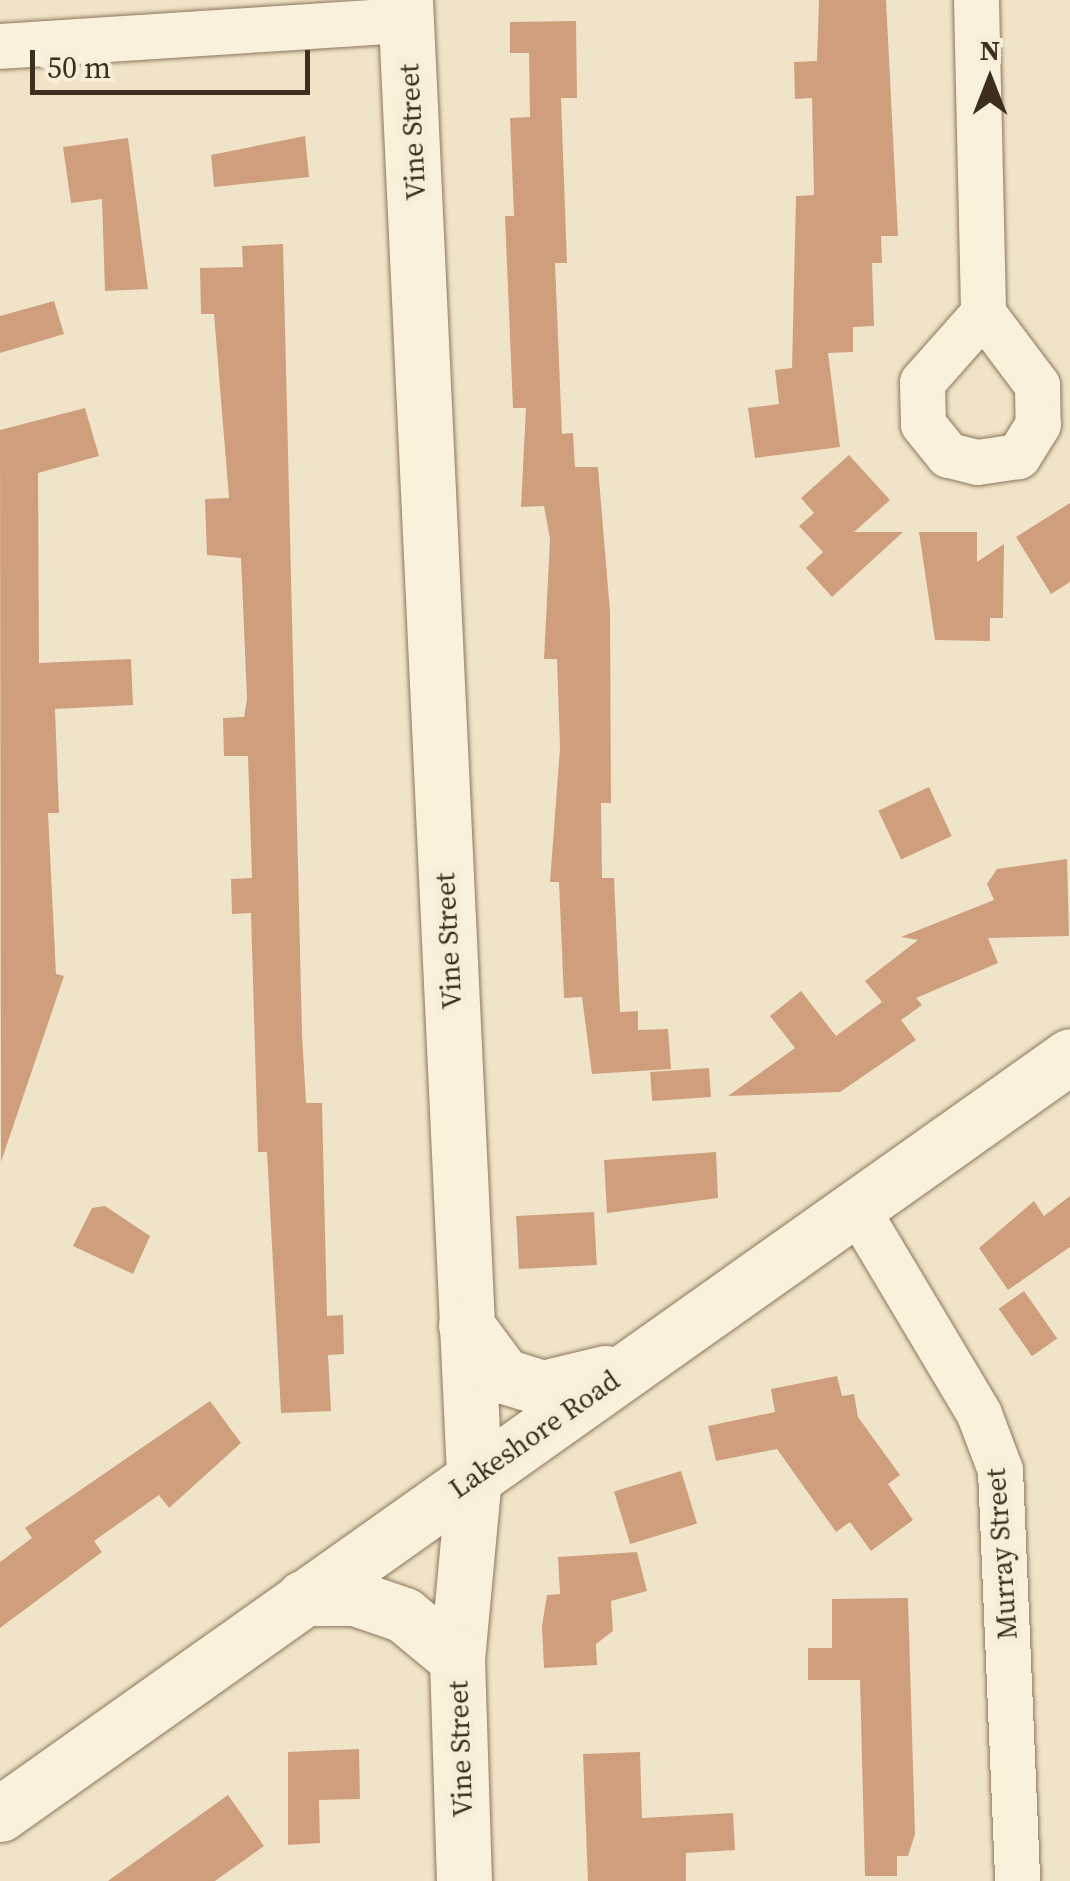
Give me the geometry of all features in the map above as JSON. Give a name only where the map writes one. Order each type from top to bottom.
[{"type":"street","points":[[976,0],[983,313]]},
{"type":"street","points":[[0,46],[406,10]]},
{"type":"street","name":"Vine Street","points":[[406,10],[474,1476],[457,1659],[464,1881]]},
{"type":"street","name":"Lakeshore Road","points":[[0,1814],[854,1204],[1070,1056]]},
{"type":"street","name":"Murray Street","points":[[854,1204],[979,1414],[1000,1470],[1018,1881]]},
{"type":"street","points":[[466,1325],[504,1376],[543,1388],[627,1367]]},
{"type":"street","points":[[303,1598],[355,1598],[404,1614],[457,1659]]},
{"type":"building","points":[[819,0],[886,0],[898,236],[881,236],[882,263],[872,263],[874,326],[853,327],[853,352],[828,353],[840,447],[755,458],[748,408],[779,404],[775,370],[792,368],[796,196],[814,195],[812,98],[795,99],[794,62],[817,61]]},
{"type":"building","points":[[576,21],[577,98],[561,98],[567,263],[555,263],[562,434],[573,433],[575,467],[598,467],[610,612],[611,803],[601,803],[602,878],[614,878],[620,1012],[638,1011],[638,1030],[668,1029],[671,1069],[592,1074],[582,997],[564,998],[559,882],[550,882],[560,748],[557,659],[544,659],[550,539],[544,506],[521,507],[526,408],[513,408],[505,216],[514,216],[510,118],[530,117],[529,53],[510,53],[510,22]]},
{"type":"building","points":[[305,136],[309,177],[214,187],[211,155]]},
{"type":"building","points":[[128,138],[148,289],[105,291],[102,199],[71,203],[63,147]]},
{"type":"building","points":[[283,244],[302,1033],[306,1103],[322,1103],[327,1316],[343,1315],[344,1354],[328,1355],[331,1411],[281,1413],[267,1152],[258,1152],[251,913],[232,914],[231,879],[252,878],[248,756],[224,756],[223,718],[244,717],[247,699],[241,558],[207,555],[205,499],[229,498],[214,314],[201,314],[200,268],[243,267],[242,246]]},
{"type":"building","points":[[54,301],[64,334],[0,353],[0,316]]},
{"type":"building","points":[[85,408],[99,456],[38,473],[39,663],[131,659],[133,705],[55,709],[59,813],[48,813],[56,974],[64,976],[1,1162],[0,430]]},
{"type":"building","points":[[849,455],[890,500],[854,532],[903,532],[832,597],[806,568],[823,552],[799,526],[814,513],[801,498]]},
{"type":"building","points":[[1070,503],[1070,582],[1051,594],[1016,537]]},
{"type":"building","points":[[919,532],[977,532],[977,562],[1004,544],[1003,618],[990,618],[990,641],[935,640]]},
{"type":"building","points":[[929,787],[952,836],[901,860],[878,811]]},
{"type":"building","points":[[1067,859],[1069,936],[988,938],[998,963],[916,998],[922,1005],[901,1020],[916,1040],[840,1092],[728,1096],[795,1048],[770,1016],[801,991],[836,1036],[882,1002],[865,981],[918,940],[901,937],[994,900],[987,884],[997,869]]},
{"type":"building","points":[[709,1068],[711,1097],[652,1101],[650,1072]]},
{"type":"building","points":[[716,1152],[718,1198],[607,1213],[604,1160]]},
{"type":"building","points":[[1070,1196],[1070,1247],[1008,1290],[979,1248],[1034,1201],[1044,1216]]},
{"type":"building","points":[[105,1206],[150,1236],[133,1274],[73,1246],[92,1208]]},
{"type":"building","points":[[594,1212],[597,1265],[519,1269],[516,1216]]},
{"type":"building","points":[[1024,1291],[1057,1339],[1032,1356],[999,1309]]},
{"type":"building","points":[[837,1376],[842,1396],[854,1394],[858,1417],[900,1475],[888,1484],[913,1520],[871,1551],[850,1522],[836,1532],[777,1449],[716,1461],[708,1426],[775,1412],[771,1389]]},
{"type":"building","points":[[210,1401],[241,1443],[169,1508],[159,1495],[94,1541],[102,1552],[0,1628],[0,1562],[32,1538],[25,1528]]},
{"type":"building","points":[[681,1471],[697,1524],[630,1544],[614,1491]]},
{"type":"building","points":[[637,1552],[647,1591],[611,1601],[613,1631],[596,1644],[597,1665],[544,1668],[542,1626],[547,1595],[560,1594],[558,1557]]},
{"type":"building","points":[[908,1598],[915,1834],[908,1856],[897,1856],[897,1876],[865,1876],[860,1680],[808,1680],[808,1648],[832,1648],[832,1599]]},
{"type":"building","points":[[359,1749],[360,1799],[319,1800],[320,1843],[288,1845],[288,1752]]},
{"type":"building","points":[[640,1752],[642,1818],[733,1813],[735,1850],[686,1853],[686,1881],[588,1881],[583,1754]]},
{"type":"building","points":[[228,1795],[264,1846],[215,1881],[108,1881]]}]
